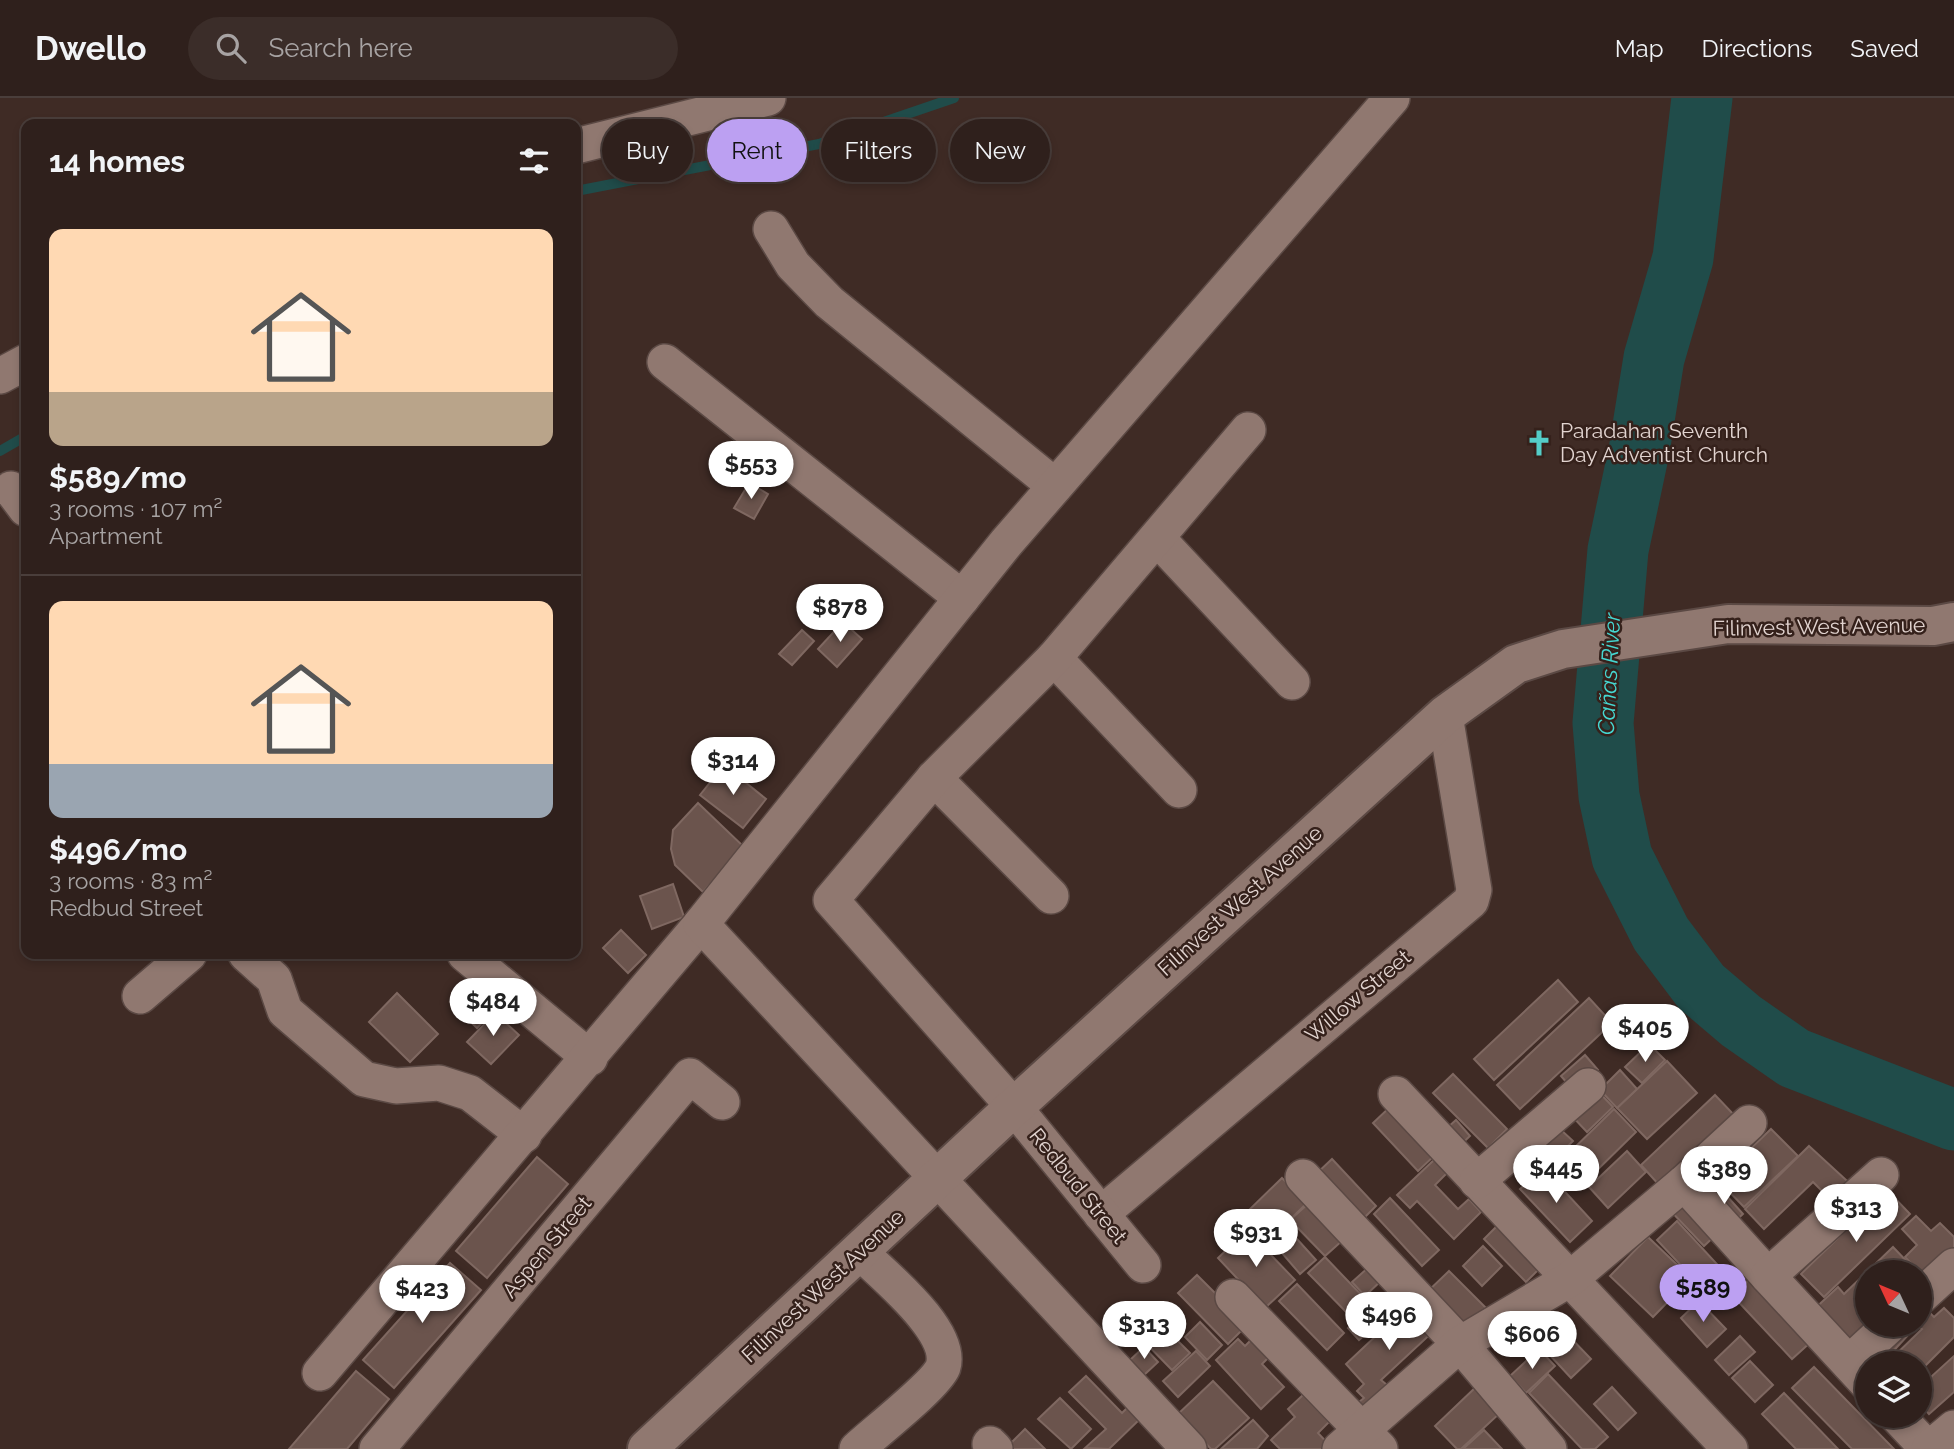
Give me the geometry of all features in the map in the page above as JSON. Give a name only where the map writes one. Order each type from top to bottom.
[{"type":"street","points":[[581,145],[768,98]]},
{"type":"street","points":[[320,1373],[590,1058],[1055,486],[1392,98]]},
{"type":"street","points":[[771,229],[793,265],[828,303],[1055,486]]},
{"type":"street","points":[[664,362],[962,598]]},
{"type":"street","points":[[0,376],[21,365]]},
{"type":"street","points":[[1051,897],[934,778],[1054,658],[1248,430]]},
{"type":"street","points":[[1157,538],[1292,682]]},
{"type":"street","name":"Filinvest West Avenue","points":[[647,1449],[1014,1107],[1444,715],[1516,664],[1563,649],[1728,624],[1933,626],[1954,622]]},
{"type":"street","points":[[1054,658],[1179,790]]},
{"type":"street","name":"Willow Street","points":[[1101,1214],[1471,901],[1474,890],[1444,715]]},
{"type":"street","name":"Redbud Street","points":[[934,778],[831,900],[1014,1107],[1143,1265]]},
{"type":"street","points":[[701,924],[935,1180],[1189,1449]]},
{"type":"street","points":[[140,996],[183,959]]},
{"type":"street","points":[[252,959],[274,979],[285,1012],[364,1079],[396,1086],[439,1083],[470,1093],[524,1135]]},
{"type":"street","points":[[471,959],[590,1058]]},
{"type":"street","name":"Aspen Street","points":[[377,1449],[690,1076],[722,1102]]},
{"type":"street","points":[[1477,1181],[1588,1086]]},
{"type":"street","points":[[1396,1094],[1730,1449]]},
{"type":"street","points":[[1233,1297],[1361,1442],[1460,1344],[1570,1279],[1684,1183],[1749,1123]]},
{"type":"street","points":[[1768,1276],[1881,1175]]},
{"type":"street","points":[[1303,1177],[1460,1344],[1549,1449]]},
{"type":"street","points":[[1684,1183],[1855,1370]]},
{"type":"street","points":[[857,1449],[932,1382],[943,1366],[942,1346],[932,1324],[860,1252]]},
{"type":"street","points":[[1932,1286],[1954,1265]]},
{"type":"street","points":[[1909,1428],[1929,1449],[1954,1429]]},
{"type":"building","points":[[749,483],[768,494],[754,519],[734,508]]},
{"type":"building","points":[[843,622],[862,639],[837,667],[818,649]]},
{"type":"building","points":[[802,630],[814,641],[792,665],[779,654]]},
{"type":"building","points":[[724,765],[766,799],[743,828],[700,795]]},
{"type":"building","points":[[698,803],[744,847],[703,892],[675,865],[671,849],[673,830]]},
{"type":"building","points":[[673,884],[684,917],[652,929],[640,896]]},
{"type":"building","points":[[621,930],[646,955],[628,973],[603,948]]},
{"type":"building","points":[[473,978],[500,1004],[477,1028],[450,1002]]},
{"type":"building","points":[[1558,980],[1578,1002],[1494,1080],[1474,1059]]},
{"type":"building","points":[[397,993],[438,1034],[410,1062],[369,1022]]},
{"type":"building","points":[[1589,998],[1612,1023],[1520,1109],[1497,1085]]},
{"type":"building","points":[[495,1013],[519,1035],[491,1064],[467,1042]]},
{"type":"building","points":[[1649,1044],[1665,1060],[1642,1083],[1625,1067]]},
{"type":"building","points":[[1585,1055],[1598,1070],[1574,1091],[1561,1076]]},
{"type":"building","points":[[1667,1061],[1697,1093],[1647,1139],[1617,1108]]},
{"type":"building","points":[[1620,1070],[1637,1089],[1617,1108],[1600,1090]]},
{"type":"building","points":[[1453,1074],[1507,1129],[1488,1148],[1433,1093]]},
{"type":"building","points":[[1596,1089],[1613,1107],[1587,1132],[1570,1114]]},
{"type":"building","points":[[1715,1095],[1735,1116],[1660,1186],[1641,1165]]},
{"type":"building","points":[[1390,1107],[1435,1155],[1418,1171],[1373,1123]]},
{"type":"building","points":[[1614,1109],[1636,1132],[1585,1182],[1563,1159]]},
{"type":"building","points":[[1456,1120],[1470,1136],[1453,1152],[1438,1136]]},
{"type":"building","points":[[1560,1129],[1573,1141],[1544,1169],[1531,1156]]},
{"type":"building","points":[[1771,1129],[1798,1156],[1744,1207],[1718,1180]]},
{"type":"building","points":[[1809,1146],[1857,1190],[1839,1208],[1813,1182],[1764,1229],[1745,1209]]},
{"type":"building","points":[[1627,1151],[1646,1172],[1608,1208],[1589,1187]]},
{"type":"building","points":[[537,1157],[568,1184],[487,1278],[456,1251]]},
{"type":"building","points":[[1332,1159],[1376,1206],[1360,1222],[1315,1175]]},
{"type":"building","points":[[1435,1159],[1448,1172],[1435,1185],[1458,1209],[1469,1199],[1481,1212],[1454,1239],[1417,1201],[1410,1208],[1397,1195]]},
{"type":"building","points":[[1543,1168],[1592,1221],[1570,1242],[1520,1189]]},
{"type":"building","points":[[1282,1178],[1307,1203],[1271,1238],[1246,1213]]},
{"type":"building","points":[[1718,1186],[1743,1214],[1730,1226],[1705,1198]]},
{"type":"building","points":[[1887,1190],[1910,1214],[1862,1260],[1855,1260],[1855,1267],[1824,1297],[1801,1274]]},
{"type":"building","points":[[1680,1191],[1719,1232],[1704,1246],[1665,1205]]},
{"type":"building","points":[[1390,1198],[1439,1250],[1422,1266],[1374,1214]]},
{"type":"building","points":[[1309,1203],[1343,1240],[1325,1256],[1290,1220]]},
{"type":"building","points":[[1916,1216],[1931,1231],[1940,1223],[1954,1237],[1954,1248],[1932,1269],[1932,1260],[1908,1260],[1905,1257],[1917,1245],[1902,1229]]},
{"type":"building","points":[[1677,1221],[1739,1288],[1719,1306],[1657,1240]]},
{"type":"building","points":[[1501,1222],[1543,1265],[1526,1282],[1484,1239]]},
{"type":"building","points":[[1247,1230],[1295,1280],[1265,1308],[1218,1258]]},
{"type":"building","points":[[1648,1237],[1691,1278],[1653,1317],[1610,1276]]},
{"type":"building","points":[[1297,1239],[1316,1260],[1300,1274],[1282,1253]]},
{"type":"building","points":[[1483,1246],[1502,1266],[1482,1286],[1463,1266]]},
{"type":"building","points":[[1893,1247],[1905,1260],[1879,1260]]},
{"type":"building","points":[[1325,1257],[1369,1303],[1353,1319],[1308,1273]]},
{"type":"building","points":[[450,1263],[481,1290],[394,1388],[363,1360]]},
{"type":"building","points":[[1370,1266],[1383,1279],[1365,1296],[1352,1282]]},
{"type":"building","points":[[1449,1271],[1489,1311],[1464,1334],[1425,1294]]},
{"type":"building","points":[[1197,1275],[1247,1325],[1228,1344],[1178,1293]]},
{"type":"building","points":[[1752,1277],[1812,1341],[1792,1359],[1732,1295]]},
{"type":"building","points":[[1855,1283],[1855,1337],[1858,1337],[1847,1352],[1810,1313],[1838,1287],[1844,1294]]},
{"type":"building","points":[[1297,1284],[1344,1333],[1327,1350],[1279,1301]]},
{"type":"building","points":[[1413,1301],[1438,1327],[1381,1380],[1387,1385],[1363,1417],[1354,1406],[1364,1398],[1357,1391],[1364,1384],[1346,1364]]},
{"type":"building","points":[[1699,1301],[1726,1329],[1707,1347],[1681,1318]]},
{"type":"building","points":[[1371,1307],[1383,1319],[1359,1340],[1348,1328]]},
{"type":"building","points":[[1944,1308],[1954,1318],[1954,1337],[1932,1359],[1932,1351],[1899,1351],[1914,1337],[1932,1337],[1932,1315],[1934,1317]]},
{"type":"building","points":[[1151,1314],[1190,1353],[1172,1370],[1134,1331]]},
{"type":"building","points":[[1200,1322],[1222,1345],[1207,1360],[1185,1337]]},
{"type":"building","points":[[1567,1334],[1591,1359],[1571,1378],[1547,1352]]},
{"type":"building","points":[[1256,1335],[1273,1353],[1262,1364],[1284,1387],[1261,1409],[1216,1360],[1238,1339],[1245,1346]]},
{"type":"building","points":[[1740,1336],[1755,1352],[1729,1375],[1715,1360]]},
{"type":"building","points":[[1887,1337],[1906,1337],[1893,1351],[1878,1351],[1874,1347]]},
{"type":"building","points":[[1144,1347],[1158,1362],[1144,1375],[1130,1360]]},
{"type":"building","points":[[1539,1349],[1555,1366],[1526,1393],[1510,1376]]},
{"type":"building","points":[[1196,1351],[1210,1366],[1178,1397],[1163,1381]]},
{"type":"building","points":[[1954,1356],[1954,1392],[1932,1411],[1932,1376]]},
{"type":"building","points":[[1750,1361],[1773,1385],[1755,1402],[1732,1378]]},
{"type":"building","points":[[1814,1367],[1855,1409],[1855,1428],[1874,1428],[1894,1449],[1852,1449],[1792,1388]]},
{"type":"building","points":[[356,1371],[389,1399],[347,1449],[289,1449]]},
{"type":"building","points":[[1548,1374],[1608,1437],[1595,1449],[1582,1449],[1529,1393]]},
{"type":"building","points":[[1086,1376],[1122,1413],[1129,1406],[1141,1418],[1109,1449],[1085,1448],[1106,1429],[1069,1392]]},
{"type":"building","points":[[1213,1381],[1249,1418],[1215,1449],[1211,1449],[1178,1414]]},
{"type":"building","points":[[1477,1386],[1501,1412],[1461,1449],[1457,1449],[1435,1426]]},
{"type":"building","points":[[1612,1387],[1636,1413],[1618,1430],[1594,1404]]},
{"type":"building","points":[[1784,1393],[1838,1449],[1796,1449],[1762,1414]]},
{"type":"building","points":[[1303,1395],[1329,1422],[1318,1433],[1333,1449],[1280,1449],[1271,1440],[1295,1417],[1288,1409]]},
{"type":"building","points":[[1060,1398],[1091,1429],[1071,1449],[1038,1419]]},
{"type":"building","points":[[1253,1420],[1268,1436],[1257,1449],[1221,1449]]},
{"type":"building","points":[[1025,1429],[1045,1449],[1010,1449],[1008,1446]]},
{"type":"building","points":[[1484,1430],[1502,1449],[1463,1449]]},
{"type":"waterway","points":[[581,190],[819,144],[954,98]]},
{"type":"waterway","name":"Cañas River","points":[[1702,98],[1683,258],[1654,358],[1639,451],[1618,550],[1603,723],[1609,796],[1622,857],[1661,934],[1701,987],[1741,1021],[1794,1058],[1954,1120]]},
{"type":"waterway","points":[[0,451],[21,439]]},
{"type":"place","name":"Paradahan Seventh Day Adventist Church","points":[[1539,443]]}]
